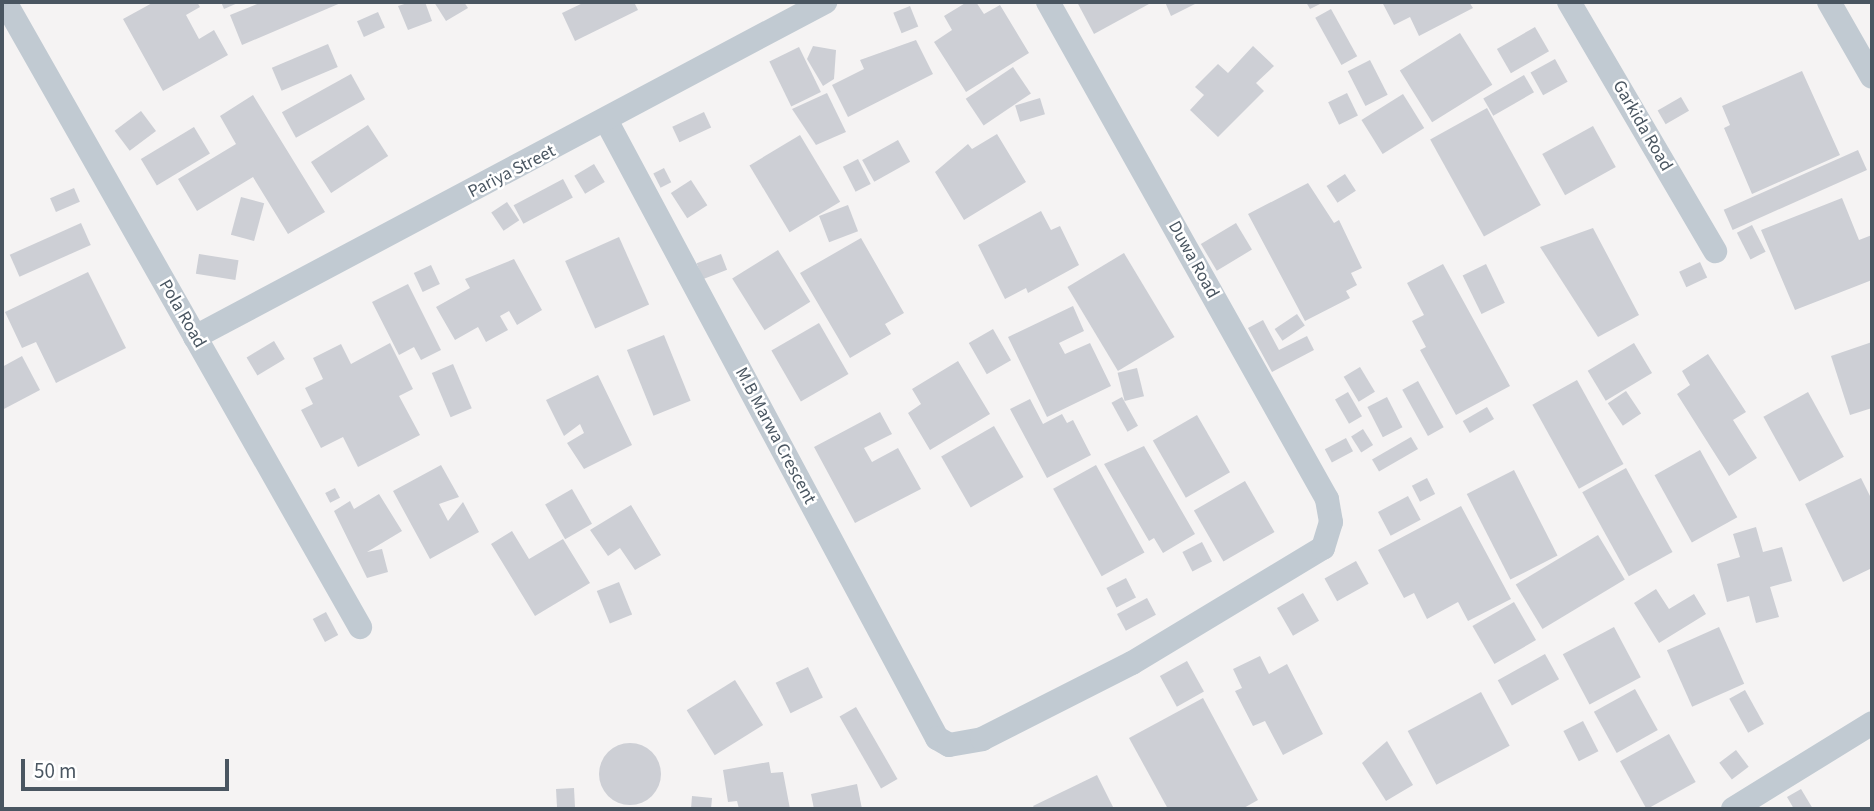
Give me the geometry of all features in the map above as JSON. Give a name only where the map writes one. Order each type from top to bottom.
[{"type":"street","name":"Pola Road","points":[[5,2],[360,626]]},
{"type":"street","name":"Pariya Street","points":[[195,337],[607,122],[825,2]]},
{"type":"street","name":"Duwa Road","points":[[949,745],[982,739],[1132,663],[1323,548],[1331,522],[1327,499],[1048,2]]},
{"type":"street","name":"Garkida Road","points":[[1569,2],[1715,250]]},
{"type":"street","points":[[1829,2],[1872,77]]},
{"type":"street","name":"M.B Marwa Crescent","points":[[607,122],[937,738],[949,745]]},
{"type":"street","points":[[1733,809],[1872,723]]},
{"type":"building","points":[[154,2],[197,2],[200,7],[186,15],[199,39],[214,30],[228,55],[163,91],[123,19]]},
{"type":"building","points":[[221,2],[240,2],[224,9]]},
{"type":"building","points":[[262,2],[343,2],[242,45],[230,15]]},
{"type":"building","points":[[425,2],[432,21],[408,30],[398,6]]},
{"type":"building","points":[[434,2],[464,2],[468,8],[446,21]]},
{"type":"building","points":[[585,2],[634,2],[638,10],[575,41],[562,13]]},
{"type":"building","points":[[967,2],[976,2],[984,14],[1000,5],[1029,53],[966,92],[934,42],[952,30],[944,16]]},
{"type":"building","points":[[1077,2],[1147,2],[1149,4],[1094,34]]},
{"type":"building","points":[[1165,2],[1199,2],[1171,16]]},
{"type":"building","points":[[1306,2],[1324,2],[1310,9]]},
{"type":"building","points":[[1382,2],[1469,2],[1473,8],[1419,36],[1410,17],[1394,25]]},
{"type":"building","points":[[910,6],[918,26],[902,33],[893,13]]},
{"type":"building","points":[[1331,9],[1357,56],[1341,65],[1315,18]]},
{"type":"building","points":[[378,12],[385,28],[364,37],[357,21]]},
{"type":"building","points":[[1535,27],[1549,51],[1511,73],[1497,49]]},
{"type":"building","points":[[1460,33],[1492,85],[1432,122],[1400,71]]},
{"type":"building","points":[[916,40],[933,74],[848,117],[832,85],[864,69],[860,60]]},
{"type":"building","points":[[328,44],[338,67],[282,91],[272,68]]},
{"type":"building","points":[[813,46],[836,50],[834,79],[823,86],[807,59]]},
{"type":"building","points":[[1253,46],[1274,66],[1256,83],[1264,91],[1218,137],[1190,110],[1204,95],[1195,87],[1218,64],[1228,73]]},
{"type":"building","points":[[799,47],[821,92],[791,106],[769,61]]},
{"type":"building","points":[[1555,59],[1568,82],[1543,95],[1531,73]]},
{"type":"building","points":[[1370,60],[1388,95],[1365,106],[1348,71]]},
{"type":"building","points":[[1013,67],[1031,94],[984,125],[966,99]]},
{"type":"building","points":[[1802,71],[1840,155],[1752,194],[1724,128],[1730,125],[1722,106]]},
{"type":"building","points":[[351,74],[365,99],[296,138],[282,112]]},
{"type":"building","points":[[1524,75],[1534,92],[1493,116],[1483,98]]},
{"type":"building","points":[[827,93],[846,132],[816,145],[792,109]]},
{"type":"building","points":[[1347,93],[1358,115],[1339,125],[1328,102]]},
{"type":"building","points":[[1403,94],[1424,128],[1383,154],[1361,120]]},
{"type":"building","points":[[253,95],[325,212],[288,234],[253,177],[197,211],[178,179],[236,144],[220,116]]},
{"type":"building","points":[[1681,97],[1689,111],[1666,124],[1658,110]]},
{"type":"building","points":[[1040,98],[1045,114],[1020,122],[1015,106]]},
{"type":"building","points":[[1487,108],[1541,205],[1484,237],[1430,140]]},
{"type":"building","points":[[141,111],[156,131],[130,151],[115,131]]},
{"type":"building","points":[[704,112],[711,127],[679,142],[672,127]]},
{"type":"building","points":[[368,125],[388,156],[331,193],[311,162]]},
{"type":"building","points":[[1593,126],[1616,167],[1565,195],[1542,154]]},
{"type":"building","points":[[194,127],[210,154],[157,186],[141,159]]},
{"type":"building","points":[[997,134],[1026,182],[964,220],[935,172],[968,144],[972,149]]},
{"type":"building","points":[[800,135],[840,202],[790,232],[749,165]]},
{"type":"building","points":[[898,140],[910,162],[874,182],[862,160]]},
{"type":"building","points":[[1858,150],[1867,170],[1733,230],[1724,210]]},
{"type":"building","points":[[858,159],[871,184],[856,192],[843,167]]},
{"type":"building","points":[[594,164],[605,182],[585,194],[574,176]]},
{"type":"building","points":[[664,168],[671,182],[661,188],[653,173]]},
{"type":"building","points":[[1345,174],[1356,191],[1337,203],[1327,186]]},
{"type":"building","points":[[563,179],[573,198],[523,224],[514,205]]},
{"type":"building","points":[[691,180],[707,205],[687,218],[671,193]]},
{"type":"building","points":[[1308,183],[1334,223],[1339,220],[1362,268],[1351,273],[1357,285],[1346,291],[1350,298],[1305,321],[1248,214]]},
{"type":"building","points":[[74,188],[80,202],[56,212],[50,198]]},
{"type":"building","points":[[241,197],[264,203],[254,241],[231,235]]},
{"type":"building","points":[[1842,198],[1859,240],[1872,235],[1872,280],[1795,310],[1761,230]]},
{"type":"building","points":[[507,202],[519,220],[504,231],[491,213]]},
{"type":"building","points":[[848,205],[858,231],[829,242],[819,216]]},
{"type":"building","points":[[1041,211],[1051,230],[1060,226],[1079,265],[1028,293],[1026,288],[1005,299],[978,245]]},
{"type":"building","points":[[81,223],[91,245],[20,277],[10,255]]},
{"type":"building","points":[[1236,223],[1252,250],[1217,271],[1201,244]]},
{"type":"building","points":[[1752,225],[1766,252],[1750,259],[1737,233]]},
{"type":"building","points":[[1593,228],[1639,315],[1598,337],[1540,247]]},
{"type":"building","points":[[619,237],[649,305],[595,329],[565,261]]},
{"type":"building","points":[[861,238],[904,313],[885,324],[891,334],[850,358],[800,273]]},
{"type":"building","points":[[778,250],[810,302],[765,330],[732,279]]},
{"type":"building","points":[[1124,253],[1174,337],[1118,371],[1067,287]]},
{"type":"building","points":[[199,254],[239,260],[235,280],[196,274]]},
{"type":"building","points":[[721,254],[727,270],[703,279],[697,263]]},
{"type":"building","points":[[514,259],[542,310],[517,325],[509,311],[500,316],[508,330],[486,342],[478,327],[455,340],[436,307],[470,288],[465,279]]},
{"type":"building","points":[[1700,262],[1707,277],[1686,287],[1679,272]]},
{"type":"building","points":[[1443,264],[1510,386],[1456,415],[1420,350],[1426,347],[1412,321],[1424,315],[1407,283]]},
{"type":"building","points":[[1486,264],[1505,303],[1481,314],[1463,275]]},
{"type":"building","points":[[431,265],[440,284],[423,292],[414,273]]},
{"type":"building","points":[[88,272],[126,348],[56,383],[36,342],[22,348],[5,312]]},
{"type":"building","points":[[408,284],[441,350],[421,360],[414,347],[399,355],[372,302]]},
{"type":"building","points":[[1073,306],[1084,331],[1059,343],[1065,354],[1090,343],[1111,386],[1047,417],[1008,337]]},
{"type":"building","points":[[1297,314],[1305,326],[1282,341],[1275,329]]},
{"type":"building","points":[[1263,320],[1279,350],[1307,336],[1314,350],[1272,372],[1248,328]]},
{"type":"building","points":[[819,323],[848,374],[801,402],[771,350]]},
{"type":"building","points":[[993,329],[1011,360],[987,374],[969,343]]},
{"type":"building","points":[[664,335],[691,401],[654,416],[627,350]]},
{"type":"building","points":[[274,341],[285,359],[257,375],[247,357]]},
{"type":"building","points":[[1872,342],[1872,408],[1850,415],[1831,356]]},
{"type":"building","points":[[390,343],[413,389],[399,396],[420,435],[358,467],[343,437],[321,448],[301,410],[313,404],[305,388],[323,379],[313,358],[341,344],[351,364]]},
{"type":"building","points":[[1634,343],[1652,373],[1606,401],[1588,371]]},
{"type":"building","points":[[1708,354],[1746,412],[1733,420],[1757,458],[1729,476],[1677,394],[1690,385],[1682,371]]},
{"type":"building","points":[[22,356],[40,390],[2,410],[2,367]]},
{"type":"building","points":[[958,361],[990,414],[930,450],[908,413],[921,404],[912,389]]},
{"type":"building","points":[[453,364],[472,408],[451,417],[432,373]]},
{"type":"building","points":[[1360,367],[1375,392],[1359,402],[1344,377]]},
{"type":"building","points":[[1137,368],[1144,396],[1125,401],[1118,373]]},
{"type":"building","points":[[598,375],[632,445],[584,469],[567,443],[584,433],[580,424],[564,436],[546,400]]},
{"type":"building","points":[[1577,380],[1624,464],[1579,489],[1532,405]]},
{"type":"building","points":[[1418,381],[1444,427],[1428,436],[1402,390]]},
{"type":"building","points":[[1626,391],[1641,413],[1623,426],[1608,403]]},
{"type":"building","points":[[1348,392],[1362,416],[1349,424],[1335,400]]},
{"type":"building","points":[[1808,392],[1844,457],[1799,481],[1763,417]]},
{"type":"building","points":[[1122,397],[1138,426],[1128,432],[1112,403]]},
{"type":"building","points":[[1387,397],[1402,427],[1383,437],[1367,407]]},
{"type":"building","points":[[1030,399],[1043,424],[1062,414],[1067,423],[1073,420],[1091,455],[1047,478],[1010,409]]},
{"type":"building","points":[[1487,407],[1494,419],[1470,433],[1463,421]]},
{"type":"building","points":[[880,412],[892,434],[864,448],[872,462],[898,448],[921,489],[855,523],[814,447]]},
{"type":"building","points":[[1197,415],[1230,472],[1186,498],[1153,440]]},
{"type":"building","points":[[994,426],[1024,477],[971,508],[941,456]]},
{"type":"building","points":[[1363,429],[1373,445],[1361,453],[1351,436]]},
{"type":"building","points":[[1411,437],[1418,449],[1379,472],[1372,460]]},
{"type":"building","points":[[1346,438],[1353,451],[1332,463],[1325,449]]},
{"type":"building","points":[[1144,446],[1195,534],[1163,553],[1154,538],[1149,541],[1104,464]]},
{"type":"building","points":[[1700,450],[1737,517],[1692,543],[1655,475]]},
{"type":"building","points":[[441,465],[459,497],[439,504],[448,521],[463,502],[479,532],[430,559],[393,491]]},
{"type":"building","points":[[1096,465],[1144,552],[1102,576],[1053,489]]},
{"type":"building","points":[[1626,468],[1673,552],[1629,576],[1582,492]]},
{"type":"building","points":[[1514,470],[1558,556],[1510,580],[1467,494]]},
{"type":"building","points":[[1427,478],[1435,494],[1420,502],[1412,486]]},
{"type":"building","points":[[1861,478],[1872,500],[1872,568],[1843,582],[1805,504]]},
{"type":"building","points":[[1245,481],[1274,532],[1223,562],[1194,510]]},
{"type":"building","points":[[335,488],[340,498],[330,503],[325,493]]},
{"type":"building","points":[[572,489],[592,524],[565,539],[545,505]]},
{"type":"building","points":[[379,494],[402,531],[367,552],[382,549],[388,572],[367,578],[334,511],[350,501],[354,509]]},
{"type":"building","points":[[1408,496],[1421,520],[1391,536],[1378,512]]},
{"type":"building","points":[[631,505],[661,555],[635,570],[620,548],[608,556],[590,530]]},
{"type":"building","points":[[1461,506],[1511,599],[1468,621],[1458,602],[1427,619],[1414,593],[1404,598],[1378,550]]},
{"type":"building","points":[[1756,527],[1763,552],[1782,547],[1792,581],[1770,587],[1779,617],[1756,623],[1749,596],[1727,602],[1717,564],[1740,557],[1733,534]]},
{"type":"building","points":[[512,531],[529,559],[563,539],[590,583],[535,616],[491,544]]},
{"type":"building","points":[[1598,535],[1625,580],[1542,629],[1516,584]]},
{"type":"building","points":[[1202,542],[1212,562],[1192,572],[1182,552]]},
{"type":"building","points":[[1356,561],[1369,584],[1337,601],[1325,578]]},
{"type":"building","points":[[1126,578],[1136,598],[1116,608],[1106,588]]},
{"type":"building","points":[[619,582],[632,614],[610,623],[597,591]]},
{"type":"building","points":[[1656,589],[1669,609],[1694,594],[1706,614],[1659,643],[1634,603]]},
{"type":"building","points":[[1303,593],[1319,621],[1293,636],[1277,608]]},
{"type":"building","points":[[1147,598],[1156,615],[1126,631],[1117,614]]},
{"type":"building","points":[[1514,602],[1536,640],[1494,664],[1472,626]]},
{"type":"building","points":[[326,612],[338,635],[325,642],[313,619]]},
{"type":"building","points":[[1614,627],[1641,677],[1590,705],[1563,654]]},
{"type":"building","points":[[1719,627],[1744,684],[1692,707],[1667,650]]},
{"type":"building","points":[[1545,654],[1559,679],[1512,706],[1498,680]]},
{"type":"building","points":[[1260,656],[1269,674],[1287,664],[1323,734],[1283,755],[1265,721],[1253,726],[1235,691],[1242,688],[1233,669]]},
{"type":"building","points":[[1187,661],[1204,692],[1177,707],[1160,676]]},
{"type":"building","points":[[808,667],[823,698],[791,713],[776,683]]},
{"type":"building","points":[[735,680],[763,725],[715,755],[687,710]]},
{"type":"building","points":[[1635,689],[1658,730],[1617,753],[1594,712]]},
{"type":"building","points":[[1745,690],[1764,724],[1748,733],[1729,699]]},
{"type":"building","points":[[1481,692],[1510,746],[1436,785],[1408,731]]},
{"type":"building","points":[[1203,698],[1258,800],[1242,809],[1168,809],[1129,738]]},
{"type":"building","points":[[856,707],[897,779],[881,788],[840,716]]},
{"type":"building","points":[[1583,721],[1598,751],[1579,761],[1563,731]]},
{"type":"building","points":[[1669,734],[1696,782],[1647,809],[1620,761]]},
{"type":"building","points":[[1387,741],[1413,785],[1386,801],[1362,763]]},
{"type":"building","points":[[630,743],[652,752],[661,774],[652,796],[630,805],[608,796],[599,774],[608,752]]},
{"type":"building","points":[[1736,750],[1749,767],[1732,779],[1719,763]]},
{"type":"building","points":[[769,762],[771,773],[783,772],[790,809],[739,809],[737,801],[728,802],[723,770]]},
{"type":"building","points":[[1097,775],[1114,809],[1035,809],[1033,806]]},
{"type":"building","points":[[857,784],[862,809],[814,809],[811,794]]},
{"type":"building","points":[[574,788],[575,809],[557,809],[556,789]]},
{"type":"building","points":[[1801,789],[1813,809],[1794,809],[1787,797]]},
{"type":"building","points":[[692,796],[712,798],[711,809],[691,809]]}]
